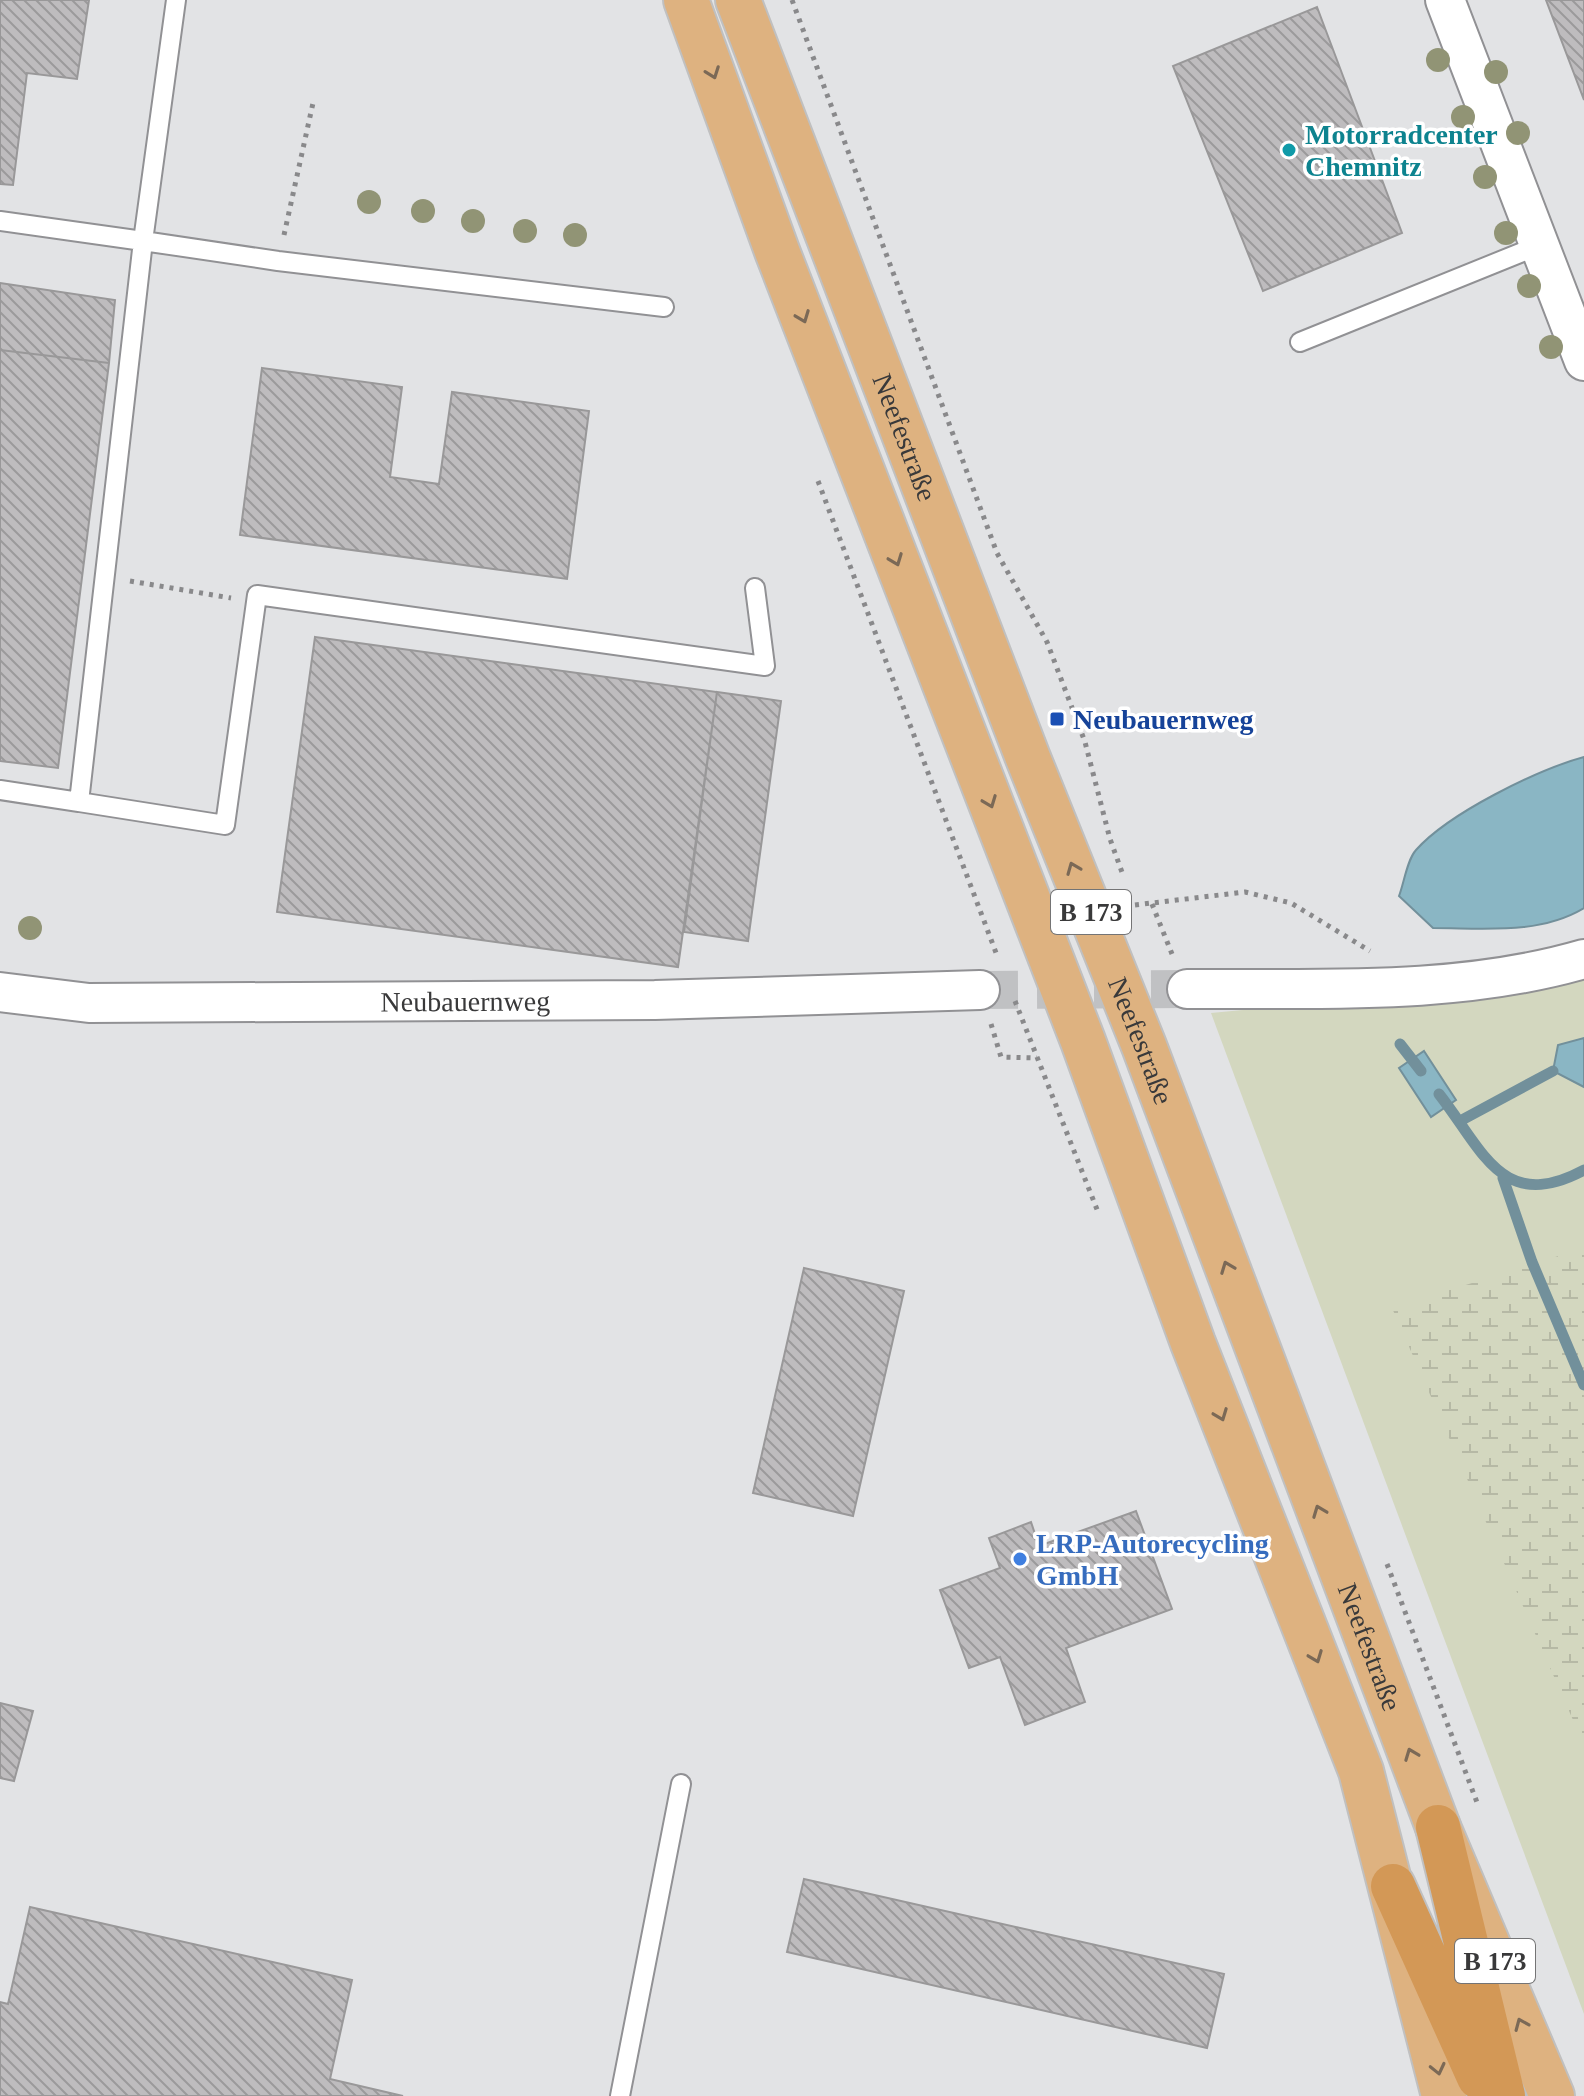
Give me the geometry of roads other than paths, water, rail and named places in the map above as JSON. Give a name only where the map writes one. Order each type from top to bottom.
[{"type":"highway","name":"Neefestraße","points":[[1438,1827],[1503,2096]]},
{"type":"highway","name":"Neefestraße","points":[[1393,1886],[1488,2096]]},
{"type":"main road","name":"Neefestraße","points":[[686,0],[783,266],[1083,1041],[1193,1343],[1361,1771],[1393,1886],[1444,2096]]},
{"type":"main road","name":"Neefestraße","points":[[738,0],[1028,758],[1144,1046],[1438,1827]]},
{"type":"main road","name":"B 173","points":[[1438,1827],[1552,2096]]},
{"type":"street","points":[[1445,0],[1584,361]]},
{"type":"street","points":[[1187,989],[1401,986],[1541,972],[1584,959]]},
{"type":"street","name":"Neubauernweg","points":[[0,992],[104,1003],[655,1000],[980,990]]},
{"type":"lane","points":[[79,802],[143,241],[176,0]]},
{"type":"lane","points":[[0,221],[278,261],[664,307]]},
{"type":"lane","points":[[1300,342],[1540,245]]},
{"type":"lane","points":[[0,790],[225,825],[257,595],[765,666],[755,588]]},
{"type":"lane","points":[[620,2096],[681,1784]]},
{"type":"water","points":[[1584,757],[1584,908],[1549,923],[1530,926],[1433,928],[1399,896],[1413,854],[1431,836],[1495,794]]},
{"type":"water","points":[[1584,1038],[1584,1087],[1553,1071],[1558,1045]]},
{"type":"water","points":[[1424,1051],[1456,1100],[1431,1117],[1399,1068]]},
{"type":"waterway","points":[[1400,1044],[1421,1071]]},
{"type":"waterway","points":[[1460,1121],[1553,1071]]},
{"type":"waterway","points":[[1439,1094],[1483,1154],[1497,1170],[1514,1180],[1533,1185],[1556,1182],[1584,1170]]},
{"type":"waterway","points":[[1503,1178],[1532,1262],[1584,1385]]},
{"type":"tunnel","points":[[980,990],[1187,989]]},
{"type":"place","name":"Motorradcenter Chemnitz","points":[[1289,150]]},
{"type":"place","name":"Neubauernweg","points":[[1057,719]]},
{"type":"place","name":"LRP-Autorecycling GmbH","points":[[1020,1559]]}]
